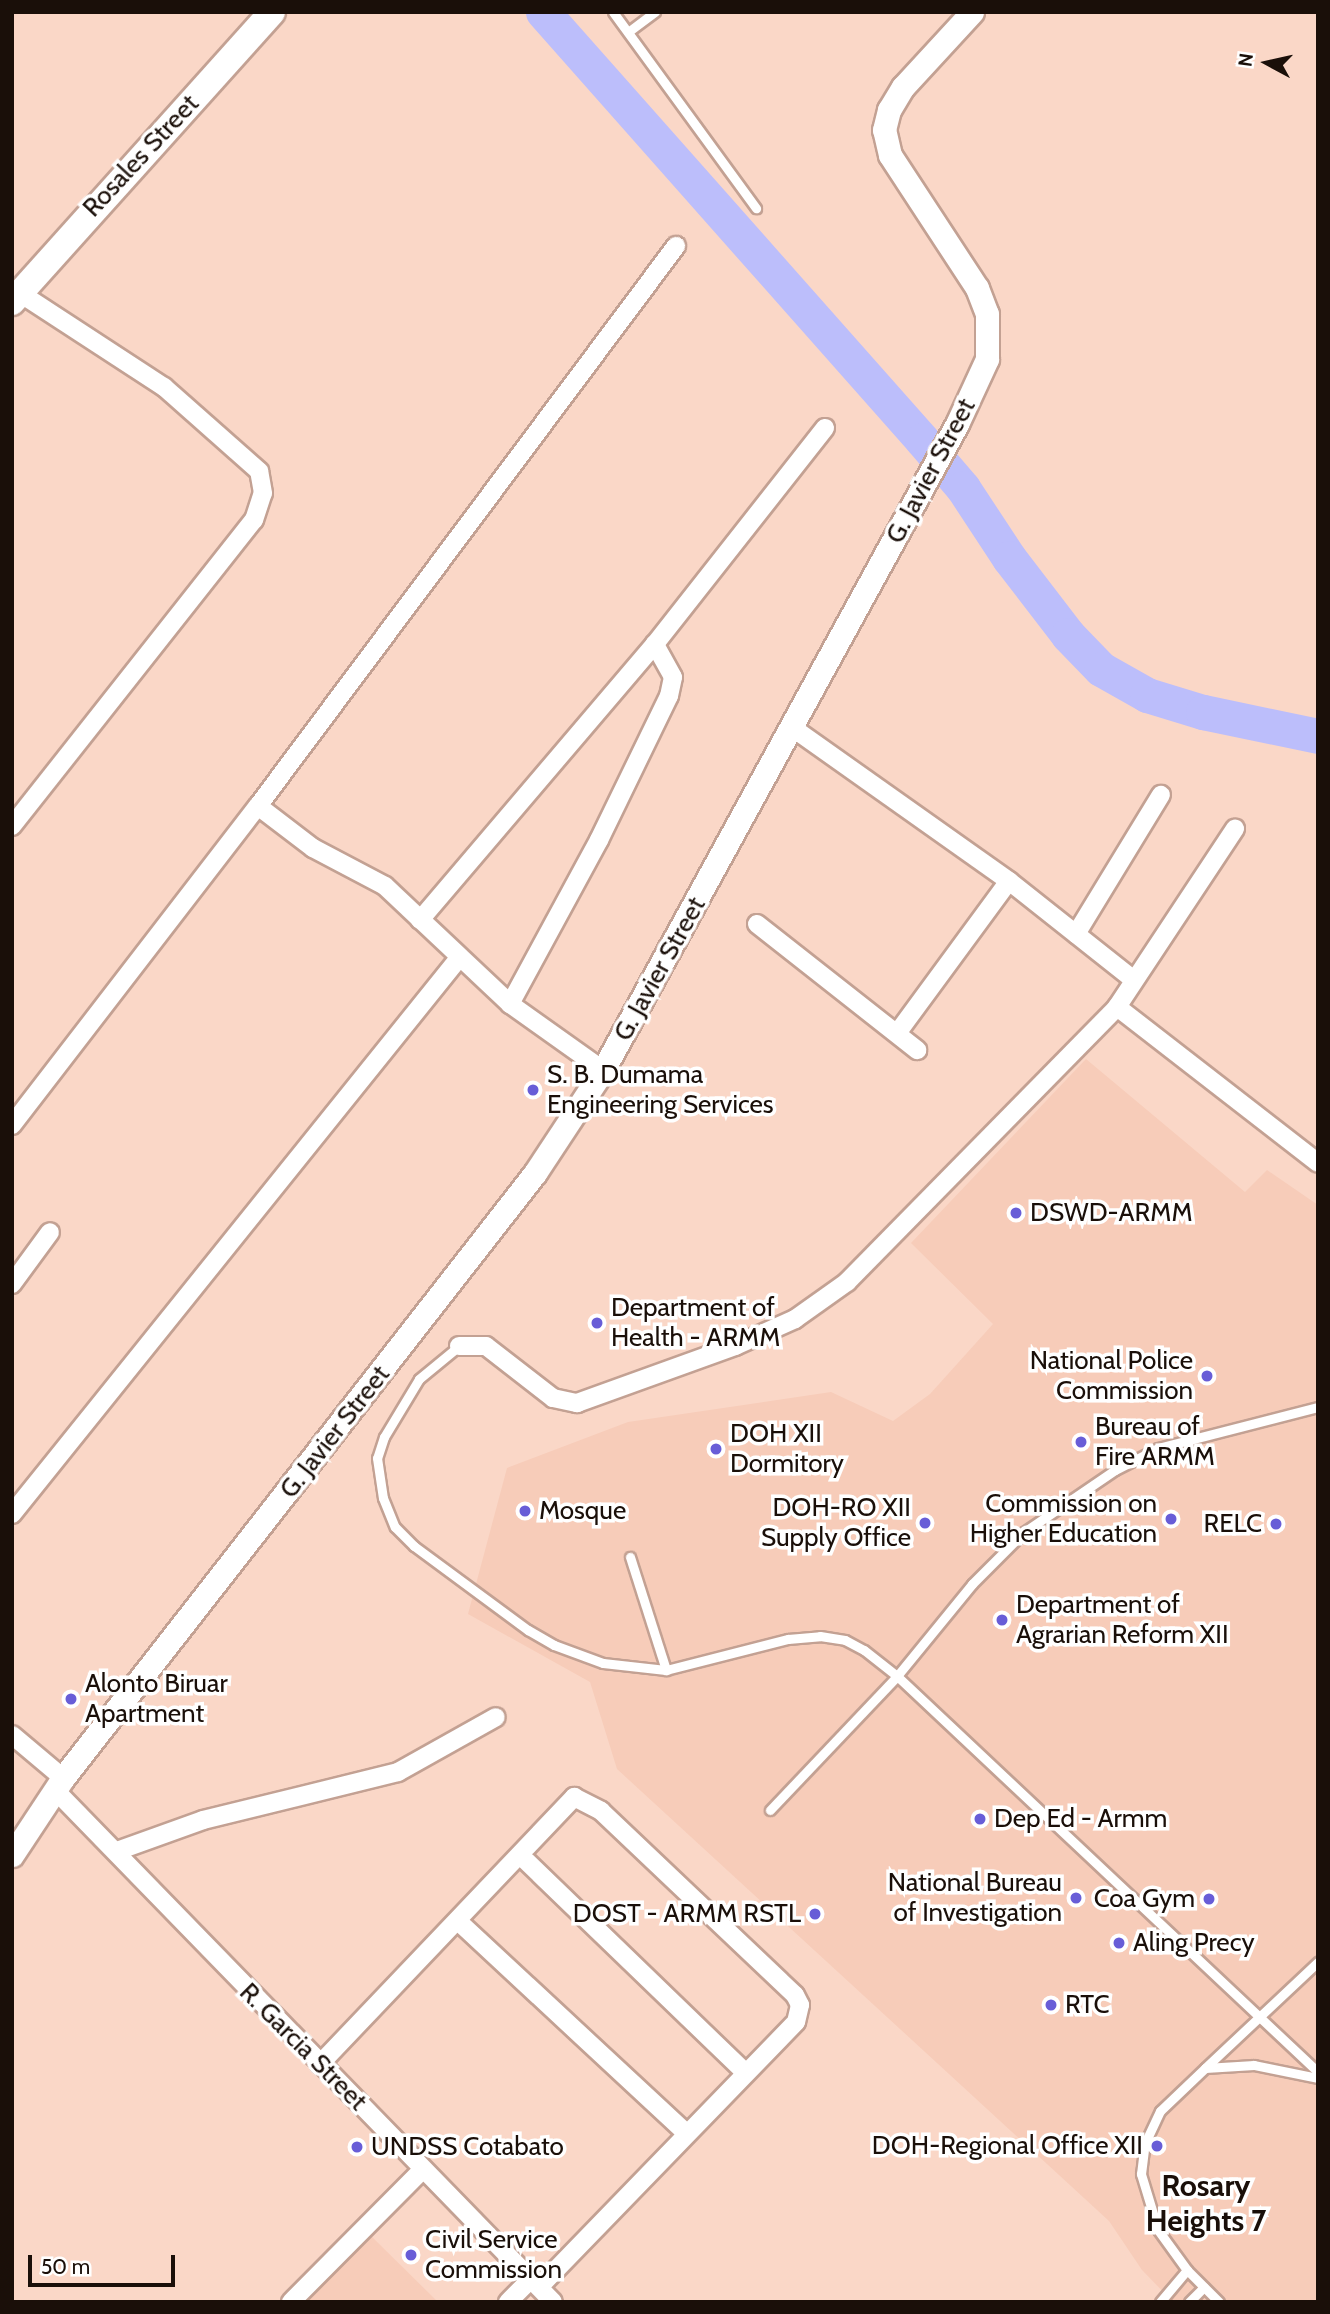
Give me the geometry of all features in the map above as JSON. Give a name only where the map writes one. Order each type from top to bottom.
[{"type":"main road","name":"Rosales Street","points":[[16,298],[272,12]]},
{"type":"street","name":"G. Javier Street","points":[[12,1855],[59,1784],[526,1184],[603,1070],[957,425],[987,359],[987,314],[977,288],[890,155],[884,130],[889,110],[903,88],[962,16]]},
{"type":"street","points":[[12,1125],[258,806],[676,246]]},
{"type":"street","points":[[12,826],[254,520],[264,494],[259,471],[164,387],[16,298]]},
{"type":"street","points":[[420,920],[655,644],[825,428]]},
{"type":"street","points":[[510,1004],[599,840],[669,696],[673,677],[655,644]]},
{"type":"street","points":[[793,728],[1009,881],[1134,980]]},
{"type":"street","points":[[1076,934],[1161,795]]},
{"type":"street","points":[[258,806],[323,855],[385,886],[458,959],[510,1004],[603,1070]]},
{"type":"street","points":[[459,1346],[486,1346],[554,1398],[577,1404],[735,1346],[795,1319],[847,1282],[1117,1007],[1235,829]]},
{"type":"street","points":[[898,1032],[1009,881]]},
{"type":"street","points":[[757,924],[917,1049]]},
{"type":"street","points":[[12,1514],[458,959]]},
{"type":"street","points":[[1117,1007],[1318,1163]]},
{"type":"street","points":[[12,1284],[50,1232]]},
{"type":"street","points":[[117,1851],[203,1820],[398,1772],[496,1717]]},
{"type":"street","name":"R. Garcia Street","points":[[12,1735],[59,1784],[193,1936],[553,2302]]},
{"type":"street","points":[[320,2064],[459,1922],[521,1856],[568,1800],[582,1798],[795,1995],[799,2014],[781,2039],[744,2071],[687,2134],[535,2283],[508,2302]]},
{"type":"street","points":[[521,1856],[744,2071]]},
{"type":"street","points":[[459,1922],[687,2134]]},
{"type":"street","points":[[291,2302],[423,2169]]},
{"type":"lane","points":[[613,12],[756,208]]},
{"type":"lane","points":[[628,32],[655,12]]},
{"type":"lane","points":[[459,1346],[419,1379],[384,1437],[377,1458],[378,1478],[395,1527],[472,1589],[554,1645],[603,1663],[666,1670],[788,1639],[831,1637],[864,1650],[897,1676],[1318,2072]]},
{"type":"lane","points":[[770,1810],[897,1676],[972,1584],[1024,1532],[1104,1477],[1168,1445],[1318,1407]]},
{"type":"lane","points":[[630,1557],[666,1670]]},
{"type":"lane","points":[[1219,2302],[1187,2270],[1158,2230],[1141,2174],[1145,2143],[1160,2111],[1318,1962]]},
{"type":"lane","points":[[1205,2068],[1254,2065],[1318,2078]]},
{"type":"lane","points":[[1160,2302],[1187,2270]]},
{"type":"lane","points":[[1189,2302],[1204,2287]]},
{"type":"shaded area","points":[[1086,1059],[1245,1192],[1267,1170],[1318,1205],[1318,2302],[1173,2302],[1142,2270],[1109,2221],[617,1769],[590,1682],[468,1614],[507,1468],[628,1422],[831,1392],[893,1421],[930,1394],[993,1324],[911,1243]]},
{"type":"shaded area","points":[[367,2232],[438,2302],[298,2302]]},
{"type":"waterway","points":[[543,12],[963,488],[1009,558],[1068,635],[1101,669],[1147,695],[1203,712],[1318,736]]},
{"type":"place","name":"S. B. Dumama Engineering Services","points":[[533,1090]]},
{"type":"place","name":"DSWD-ARMM","points":[[1016,1213]]},
{"type":"place","name":"Department of Health - ARMM","points":[[597,1323]]},
{"type":"place","name":"National Police Commission","points":[[1207,1376]]},
{"type":"place","name":"Bureau of Fire ARMM","points":[[1081,1442]]},
{"type":"place","name":"DOH XII Dormitory","points":[[716,1449]]},
{"type":"place","name":"Mosque","points":[[525,1511]]},
{"type":"place","name":"Commission on Higher Education","points":[[1171,1519]]},
{"type":"place","name":"DOH-RO XII Supply Office","points":[[925,1523]]},
{"type":"place","name":"RELC","points":[[1276,1524]]},
{"type":"place","name":"Department of Agrarian Reform XII","points":[[1002,1620]]},
{"type":"place","name":"Alonto Biruar Apartment","points":[[71,1699]]},
{"type":"place","name":"Dep Ed - Armm","points":[[980,1819]]},
{"type":"place","name":"National Bureau of Investigation","points":[[1076,1898]]},
{"type":"place","name":"Coa Gym","points":[[1209,1899]]},
{"type":"place","name":"DOST - ARMM RSTL","points":[[815,1914]]},
{"type":"place","name":"Aling Precy","points":[[1119,1943]]},
{"type":"place","name":"RTC","points":[[1051,2005]]},
{"type":"place","name":"DOH-Regional Office XII","points":[[1157,2146]]},
{"type":"place","name":"UNDSS Cotabato","points":[[357,2147]]},
{"type":"place","name":"Civil Service Commission","points":[[411,2255]]},
{"type":"district","name":"Rosary Heights 7","points":[[1206,2203]]}]
